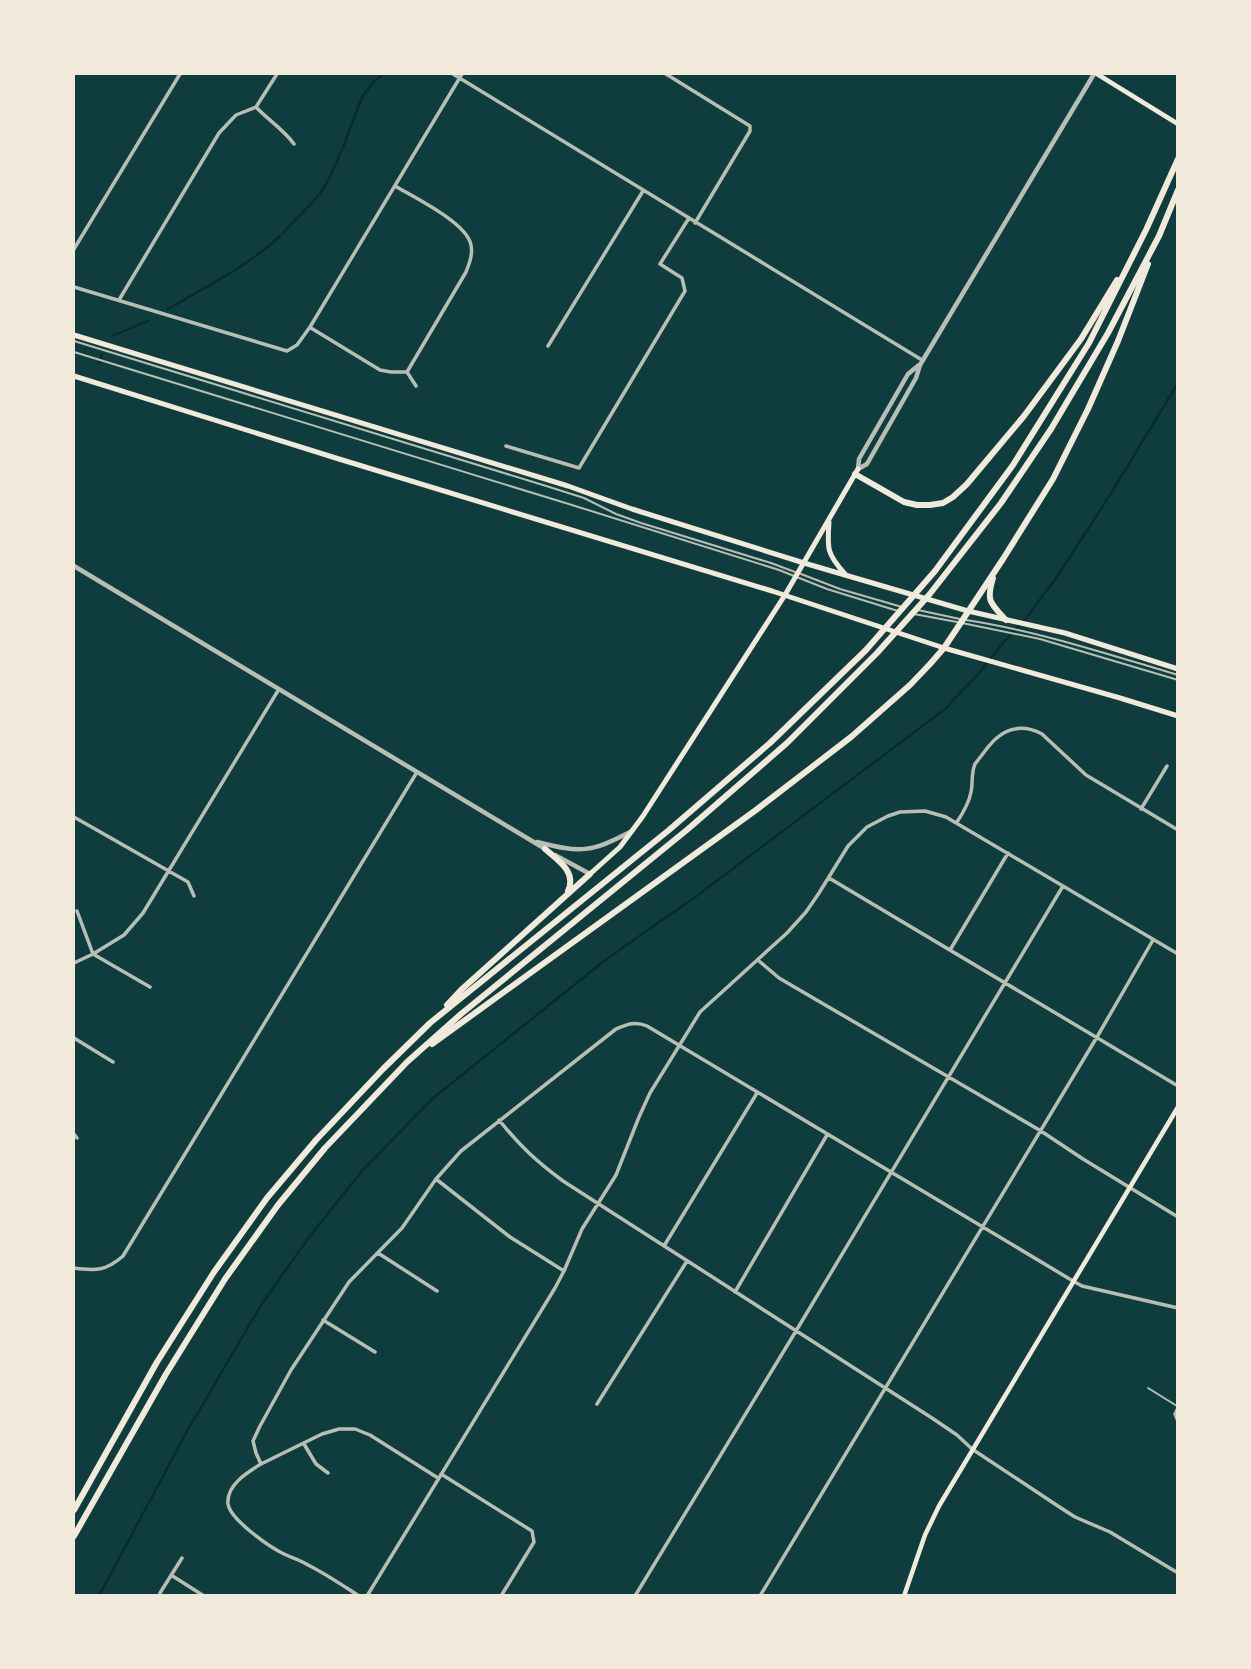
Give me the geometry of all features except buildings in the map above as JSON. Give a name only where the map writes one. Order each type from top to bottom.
[{"type":"highway","points":[[430,1023],[669,830],[770,743],[866,650],[935,571],[983,508],[1041,422],[1089,343],[1146,230],[1178,159]]},
{"type":"highway","points":[[407,1062],[756,810],[851,737],[910,685],[944,648],[1053,479],[1088,410],[1118,341],[1178,190]]},
{"type":"highway","points":[[857,472],[904,502],[917,505],[943,503],[960,490],[1024,416],[1081,339],[1146,230]]},
{"type":"highway","points":[[74,1536],[166,1374],[232,1269],[278,1205],[325,1148],[407,1062],[482,996],[688,829],[787,743],[877,653],[945,575],[1001,503],[1051,429],[1108,333],[1159,236]]},
{"type":"highway","points":[[994,573],[988,593],[1003,622]]},
{"type":"highway","points":[[545,849],[570,874],[571,882],[565,896]]},
{"type":"highway","points":[[74,1510],[157,1362],[214,1272],[267,1198],[325,1129],[461,990],[590,874]]},
{"type":"main road","points":[[1095,74],[1178,124]]},
{"type":"main road","points":[[74,335],[568,486],[804,563],[1003,622],[1065,633],[1178,669]]},
{"type":"main road","points":[[74,376],[785,595],[944,648],[1178,716]]},
{"type":"main road","points":[[590,874],[620,847],[632,831],[785,595],[857,472]]},
{"type":"main road","points":[[829,519],[830,554],[846,575]]},
{"type":"main road","points":[[904,1595],[925,1535],[939,1506],[1178,1107]]},
{"type":"street","points":[[74,249],[180,74]]},
{"type":"street","points":[[119,300],[219,133],[236,115],[256,107],[277,74]]},
{"type":"street","points":[[453,74],[461,76],[921,363]]},
{"type":"street","points":[[666,74],[750,126],[750,131],[695,222]]},
{"type":"street","points":[[857,472],[867,464],[916,378],[921,363],[1095,74]]},
{"type":"street","points":[[74,287],[287,351],[297,345],[310,327],[461,76]]},
{"type":"street","points":[[256,107],[286,133],[294,144]]},
{"type":"street","points":[[395,186],[455,223],[466,233],[471,245],[471,259],[466,272],[407,372]]},
{"type":"street","points":[[548,346],[643,191]]},
{"type":"street","points":[[506,446],[579,468],[685,291],[682,278],[660,264],[689,219]]},
{"type":"street","points":[[310,327],[380,370],[407,372]]},
{"type":"street","points":[[857,472],[859,459],[908,374],[921,363]]},
{"type":"street","points":[[407,372],[416,386]]},
{"type":"street","points":[[74,566],[590,874]]},
{"type":"street","points":[[74,963],[124,935],[143,913],[279,689]]},
{"type":"street","points":[[957,822],[969,800],[976,763],[990,744],[1007,730],[1017,727],[1042,734],[1086,775],[1178,830]]},
{"type":"street","points":[[1141,809],[1167,766]]},
{"type":"street","points":[[74,1268],[99,1269],[115,1263],[123,1256],[416,772]]},
{"type":"street","points":[[367,1595],[564,1271],[582,1229],[616,1174],[650,1093],[700,1012],[787,933],[806,912],[848,846],[867,827],[900,812],[925,811],[957,822],[1178,954]]},
{"type":"street","points":[[74,817],[188,883],[194,896]]},
{"type":"street","points":[[531,841],[572,850],[586,850],[600,847],[632,831]]},
{"type":"street","points":[[950,950],[1008,853]]},
{"type":"street","points":[[829,878],[1178,1086]]},
{"type":"street","points":[[635,1595],[1063,886]]},
{"type":"street","points":[[77,911],[93,954],[150,987]]},
{"type":"street","points":[[760,1595],[1041,1131],[1153,940]]},
{"type":"street","points":[[758,960],[779,978],[1041,1131],[1178,1217]]},
{"type":"street","points":[[261,1464],[253,1441],[260,1426],[291,1370],[349,1282],[402,1228],[436,1180],[461,1152],[616,1028],[628,1023],[647,1026],[1082,1286],[1178,1308]]},
{"type":"street","points":[[74,1038],[113,1062]]},
{"type":"street","points":[[664,1246],[757,1093]]},
{"type":"street","points":[[499,1120],[520,1146],[563,1181],[957,1435],[972,1449],[1068,1513],[1110,1532],[1178,1573]]},
{"type":"street","points":[[735,1292],[827,1135]]},
{"type":"street","points":[[436,1180],[510,1237],[564,1271]]},
{"type":"street","points":[[378,1253],[437,1291]]},
{"type":"street","points":[[597,1404],[687,1261]]},
{"type":"street","points":[[323,1320],[375,1352]]},
{"type":"street","points":[[1178,1407],[1175,1414],[1178,1421]]},
{"type":"street","points":[[359,1595],[267,1543],[237,1519],[228,1504],[229,1494],[250,1470],[322,1434],[339,1429],[355,1429],[370,1435],[532,1531],[534,1542],[501,1595]]},
{"type":"street","points":[[304,1444],[316,1464],[328,1473]]},
{"type":"street","points":[[160,1593],[182,1558]]},
{"type":"street","points":[[171,1575],[204,1595]]},
{"type":"lane","points":[[74,341],[584,498],[640,523],[771,563],[827,589],[901,611]]},
{"type":"lane","points":[[74,352],[895,605],[1030,636],[1178,678]]},
{"type":"lane","points":[[910,614],[962,621],[1003,622],[1178,678]]},
{"type":"lane","points":[[1147,1388],[1178,1407]]},
{"type":"waterway","points":[[283,233],[320,194],[343,147],[362,97],[373,82],[384,74]]},
{"type":"waterway","points":[[168,309],[240,267],[280,236]]},
{"type":"waterway","points":[[112,336],[148,321]]},
{"type":"waterway","points":[[99,363],[102,354]]},
{"type":"waterway","points":[[99,1596],[186,1433],[261,1305],[310,1236],[362,1171],[432,1099],[608,958],[698,895],[945,709],[1027,617],[1056,578],[1178,383]]}]
